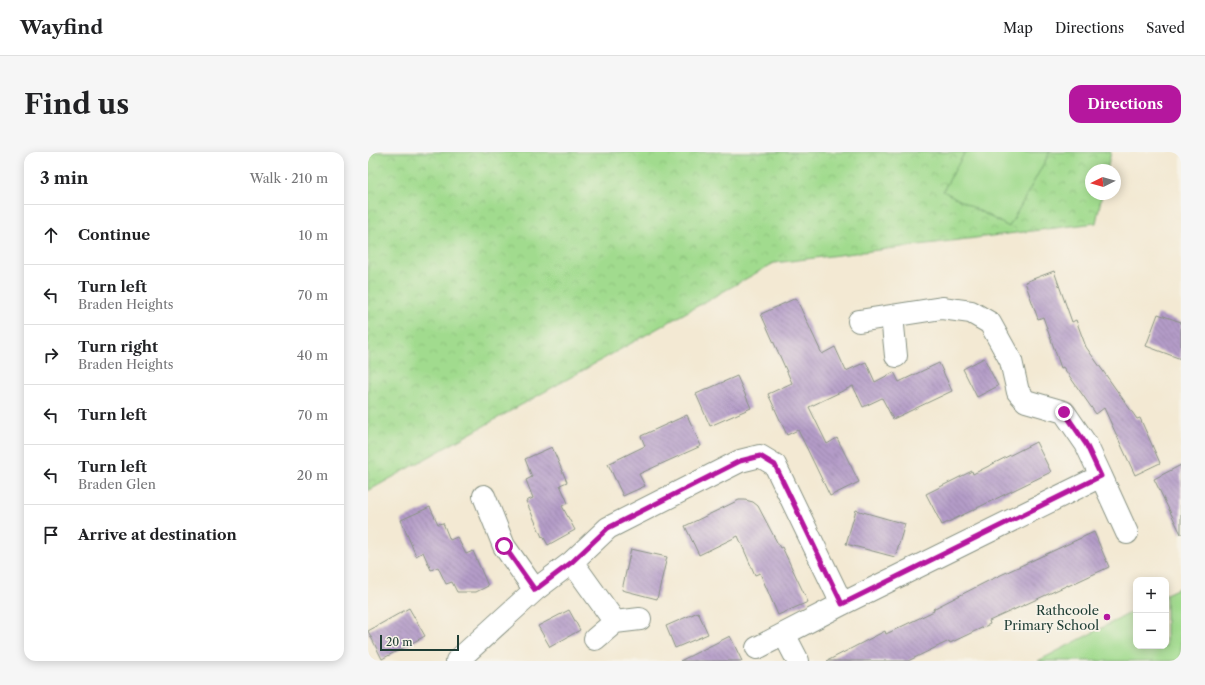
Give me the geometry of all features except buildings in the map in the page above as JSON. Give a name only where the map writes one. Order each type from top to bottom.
[{"type":"street","points":[[859,321],[942,308],[971,312],[990,323],[1011,361],[1018,392],[1026,401],[1064,412],[1086,444],[1127,533]]},
{"type":"street","points":[[892,316],[896,356]]},
{"type":"street","points":[[458,661],[535,590],[572,562],[608,528],[740,461],[760,456],[775,465],[842,604]]},
{"type":"street","points":[[757,648],[842,604],[1101,476]]},
{"type":"street","points":[[484,496],[504,546],[535,590]]},
{"type":"street","points":[[572,562],[615,622]]},
{"type":"street","points":[[595,639],[615,622],[640,619]]},
{"type":"street","points":[[784,634],[798,661]]},
{"type":"green space","points":[[368,152],[1111,152],[1108,164],[1085,164],[1085,200],[1101,200],[1096,223],[774,263],[368,491]]},
{"type":"green space","points":[[965,152],[1050,152],[1009,227],[943,191]]},
{"type":"green space","points":[[1181,587],[1181,661],[1038,661],[1133,612],[1133,649],[1169,649],[1169,593]]},
{"type":"place","name":"Rathcoole Primary School","points":[[1107,617]]},
{"type":"route","points":[[504,546],[535,590],[572,562],[608,528],[740,461],[760,456],[775,465],[842,604],[1101,476],[1086,444],[1064,412]]}]
